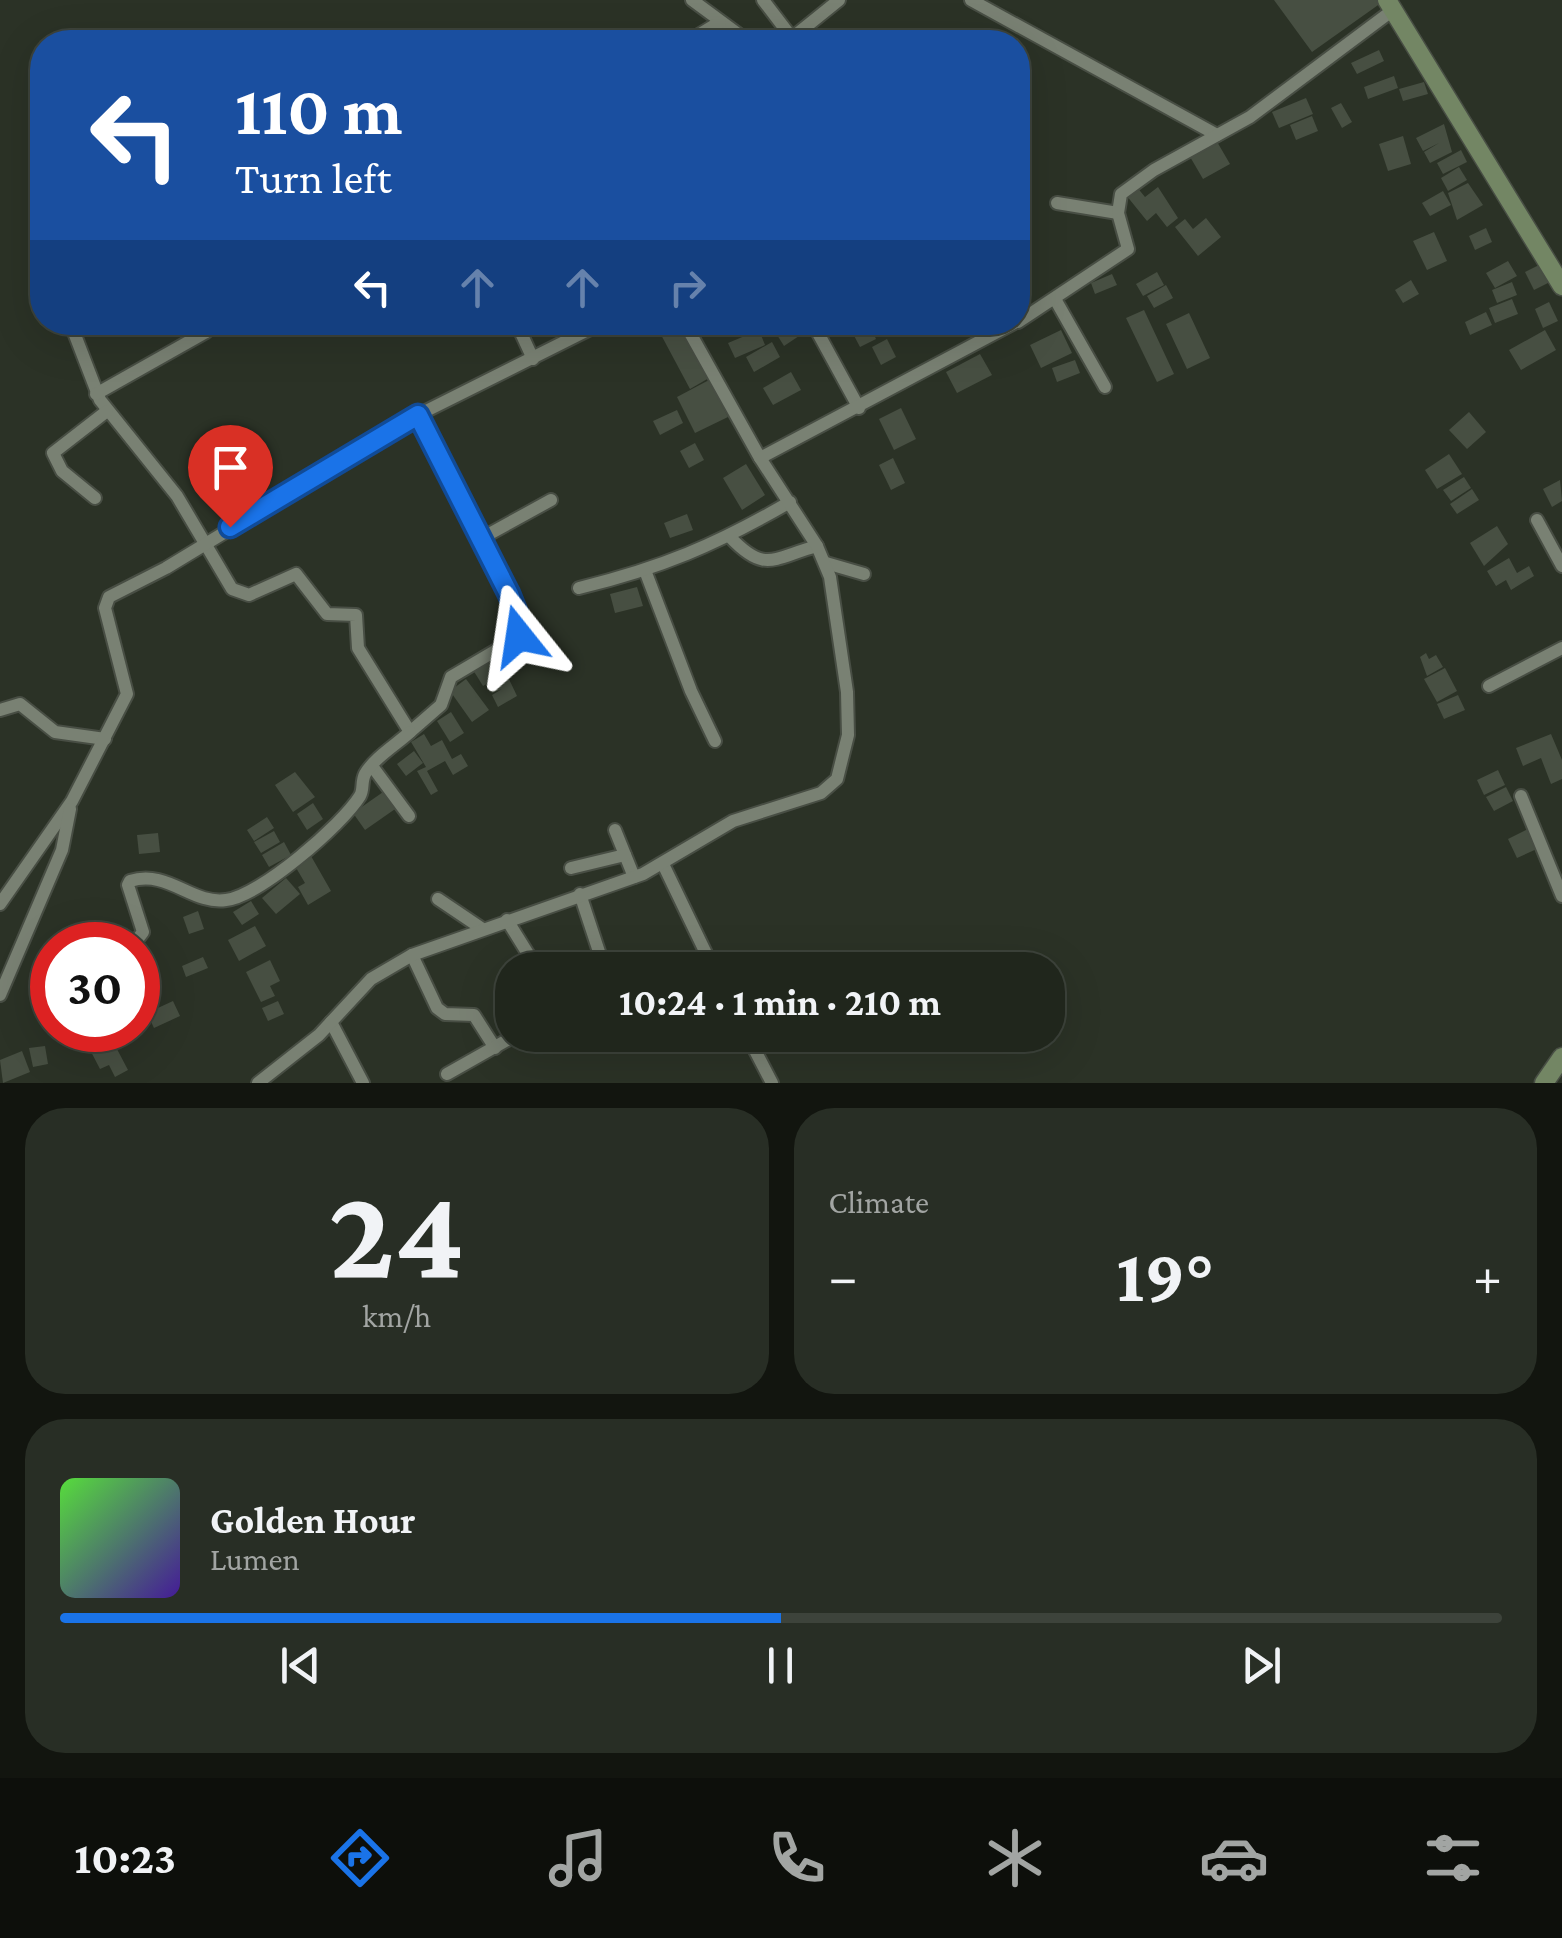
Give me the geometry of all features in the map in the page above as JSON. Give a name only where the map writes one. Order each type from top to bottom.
[{"type":"main road","points":[[1390,5],[1562,286]]},
{"type":"main road","points":[[1544,1083],[1562,1057]]},
{"type":"street","points":[[692,0],[732,30]]},
{"type":"street","points":[[763,0],[783,30]]},
{"type":"street","points":[[802,30],[839,0]]},
{"type":"street","points":[[970,0],[1025,30]]},
{"type":"street","points":[[1030,314],[1128,249],[1118,213],[1121,194],[1275,99],[1390,5]]},
{"type":"street","points":[[707,30],[720,22]]},
{"type":"street","points":[[1030,33],[1216,134]]},
{"type":"street","points":[[1058,203],[1118,213]]},
{"type":"street","points":[[1055,299],[1105,387]]},
{"type":"street","points":[[75,335],[96,394],[164,478],[232,589],[241,596],[296,574],[327,614],[357,616],[358,648],[410,732]]},
{"type":"street","points":[[96,394],[201,335]]},
{"type":"street","points":[[522,335],[533,359]]},
{"type":"street","points":[[0,904],[72,801],[128,688],[106,601],[418,415],[579,335]]},
{"type":"street","points":[[258,1083],[331,1022],[365,984],[412,954],[634,877],[742,816],[821,793],[837,778],[848,735],[847,692],[826,563],[760,458],[691,335]]},
{"type":"street","points":[[819,335],[859,408]]},
{"type":"street","points":[[760,458],[993,335]]},
{"type":"street","points":[[95,498],[62,470],[52,455],[107,411]]},
{"type":"street","points":[[140,922],[128,885],[132,880],[159,878],[214,901],[233,899],[286,866],[361,795],[363,778],[372,766],[441,705],[450,677],[520,634],[518,614],[418,415]]},
{"type":"street","points":[[482,538],[551,500]]},
{"type":"street","points":[[578,588],[646,572],[730,536],[790,502]]},
{"type":"street","points":[[1537,520],[1562,566]]},
{"type":"street","points":[[730,536],[750,558],[761,562],[817,546]]},
{"type":"street","points":[[826,563],[864,574]]},
{"type":"street","points":[[646,572],[690,691],[716,741]]},
{"type":"street","points":[[1489,686],[1562,648]]},
{"type":"street","points":[[0,710],[20,704],[56,732],[105,739]]},
{"type":"street","points":[[372,766],[409,816]]},
{"type":"street","points":[[1521,796],[1562,896]]},
{"type":"street","points":[[0,995],[62,850],[72,801]]},
{"type":"street","points":[[615,830],[634,877]]},
{"type":"street","points":[[571,868],[625,855]]},
{"type":"street","points":[[663,864],[705,952]]},
{"type":"street","points":[[580,894],[599,952]]},
{"type":"street","points":[[438,899],[481,928]]},
{"type":"street","points":[[507,920],[527,952]]},
{"type":"street","points":[[412,954],[437,1008],[476,1017],[495,1046]]},
{"type":"street","points":[[331,1022],[363,1083]]},
{"type":"street","points":[[447,1074],[495,1049]]},
{"type":"street","points":[[755,1052],[772,1083]]},
{"type":"building","points":[[1274,0],[1379,0],[1381,3],[1312,52]]},
{"type":"building","points":[[1379,50],[1384,61],[1357,74],[1351,63]]},
{"type":"building","points":[[1394,76],[1398,88],[1368,99],[1364,87]]},
{"type":"building","points":[[1424,82],[1428,94],[1403,101],[1399,89]]},
{"type":"building","points":[[1306,98],[1313,114],[1279,128],[1272,112]]},
{"type":"building","points":[[1341,103],[1352,122],[1342,128],[1331,108]]},
{"type":"building","points":[[1312,116],[1318,131],[1296,140],[1290,125]]},
{"type":"building","points":[[1444,124],[1452,152],[1430,163],[1424,152],[1439,143],[1423,151],[1416,138]]},
{"type":"building","points":[[1403,136],[1411,164],[1388,171],[1379,144]]},
{"type":"building","points":[[1216,140],[1230,164],[1203,179],[1189,155]]},
{"type":"building","points":[[1461,150],[1467,162],[1443,174],[1437,163]]},
{"type":"building","points":[[1459,167],[1467,180],[1448,191],[1441,178]]},
{"type":"building","points":[[1468,183],[1483,205],[1457,220],[1448,193]]},
{"type":"building","points":[[1136,186],[1145,197],[1158,187],[1178,218],[1167,227],[1156,213],[1147,221],[1126,195]]},
{"type":"building","points":[[1443,191],[1451,205],[1430,216],[1422,203]]},
{"type":"building","points":[[1206,218],[1221,237],[1198,256],[1175,227],[1185,219],[1193,229]]},
{"type":"building","points":[[1486,228],[1492,242],[1475,250],[1469,236]]},
{"type":"building","points":[[1434,232],[1447,261],[1427,270],[1413,241]]},
{"type":"building","points":[[1508,261],[1517,276],[1495,288],[1486,273]]},
{"type":"building","points":[[1541,264],[1550,282],[1534,290],[1525,272]]},
{"type":"building","points":[[1157,272],[1164,285],[1143,296],[1136,284]]},
{"type":"building","points":[[1112,274],[1117,285],[1095,294],[1091,283]]},
{"type":"building","points":[[1411,280],[1419,294],[1403,303],[1395,290]]},
{"type":"building","points":[[1512,282],[1517,295],[1497,303],[1492,290]]},
{"type":"building","points":[[1166,285],[1173,298],[1154,308],[1147,296]]},
{"type":"building","points":[[1512,299],[1518,314],[1495,323],[1489,308]]},
{"type":"building","points":[[1549,302],[1558,321],[1543,328],[1535,309]]},
{"type":"building","points":[[1144,310],[1174,374],[1157,382],[1126,318]]},
{"type":"building","points":[[1486,312],[1492,325],[1470,335],[1465,322]]},
{"type":"building","points":[[1189,313],[1210,358],[1187,369],[1166,324]]},
{"type":"building","points":[[1061,330],[1072,353],[1041,368],[1030,345]]},
{"type":"building","points":[[1545,330],[1556,350],[1521,370],[1509,350]]},
{"type":"building","points":[[661,335],[687,335],[709,378],[690,389]]},
{"type":"building","points":[[747,335],[761,335],[765,345],[735,358],[728,343]]},
{"type":"building","points":[[777,335],[800,335],[784,346]]},
{"type":"building","points":[[854,335],[874,335],[876,339],[860,347]]},
{"type":"building","points":[[887,339],[896,357],[881,365],[872,347]]},
{"type":"building","points":[[772,342],[780,357],[754,372],[746,357]]},
{"type":"building","points":[[980,354],[992,375],[957,393],[946,372]]},
{"type":"building","points":[[1075,360],[1080,373],[1057,382],[1052,368]]},
{"type":"building","points":[[791,372],[801,390],[773,405],[763,388]]},
{"type":"building","points":[[709,380],[728,417],[695,433],[677,397]]},
{"type":"building","points":[[901,408],[916,439],[894,450],[879,419]]},
{"type":"building","points":[[677,410],[683,423],[660,435],[653,421]]},
{"type":"building","points":[[1469,412],[1486,432],[1467,449],[1449,430]]},
{"type":"building","points":[[695,443],[704,460],[689,468],[680,451]]},
{"type":"building","points":[[1449,454],[1462,474],[1437,489],[1425,470]]},
{"type":"building","points":[[893,458],[905,483],[891,490],[879,465]]},
{"type":"building","points":[[746,464],[765,495],[742,510],[723,478]]},
{"type":"building","points":[[1464,477],[1471,488],[1451,501],[1443,490]]},
{"type":"building","points":[[1560,480],[1562,501],[1552,507],[1543,489]]},
{"type":"building","points":[[1472,489],[1479,500],[1457,514],[1450,504]]},
{"type":"building","points":[[687,514],[693,530],[670,538],[664,523]]},
{"type":"building","points":[[1497,526],[1508,544],[1484,566],[1470,543]]},
{"type":"building","points":[[1509,558],[1517,573],[1529,566],[1534,576],[1511,590],[1506,580],[1496,586],[1487,571]]},
{"type":"building","points":[[637,587],[643,606],[615,613],[610,594]]},
{"type":"building","points":[[1426,653],[1429,659],[1436,655],[1443,667],[1427,676],[1420,657]]},
{"type":"building","points":[[491,654],[503,675],[483,686],[470,665]]},
{"type":"building","points":[[1445,668],[1457,691],[1437,702],[1424,679]]},
{"type":"building","points":[[507,675],[517,696],[498,707],[492,695],[502,689],[492,693],[487,685]]},
{"type":"building","points":[[466,679],[489,710],[472,722],[450,691]]},
{"type":"building","points":[[1458,695],[1465,710],[1444,719],[1437,704]]},
{"type":"building","points":[[451,712],[464,733],[450,742],[437,721]]},
{"type":"building","points":[[424,734],[431,746],[442,740],[452,759],[461,754],[468,766],[453,775],[445,761],[427,771],[438,791],[431,795],[417,771],[426,767],[411,742]]},
{"type":"building","points":[[1551,734],[1562,760],[1562,779],[1551,784],[1541,758],[1523,766],[1516,748]]},
{"type":"building","points":[[414,751],[423,763],[406,776],[397,764]]},
{"type":"building","points":[[1498,770],[1505,785],[1484,795],[1477,780]]},
{"type":"building","points":[[295,772],[315,797],[293,812],[275,785]]},
{"type":"building","points":[[1506,787],[1513,801],[1494,811],[1486,797]]},
{"type":"building","points":[[386,790],[398,807],[365,830],[353,813]]},
{"type":"building","points":[[313,803],[323,819],[307,830],[297,814]]},
{"type":"building","points":[[267,817],[274,828],[254,841],[247,830]]},
{"type":"building","points":[[1530,828],[1539,848],[1517,858],[1508,839]]},
{"type":"building","points":[[274,831],[280,842],[261,853],[254,842]]},
{"type":"building","points":[[158,833],[160,852],[139,854],[137,835]]},
{"type":"building","points":[[284,842],[291,855],[269,867],[262,855]]},
{"type":"building","points":[[311,856],[331,891],[308,905],[298,887],[305,883],[295,866]]},
{"type":"building","points":[[286,878],[300,894],[276,914],[262,898]]},
{"type":"building","points":[[251,901],[259,914],[242,925],[233,912]]},
{"type":"building","points":[[198,911],[204,929],[189,934],[183,917]]},
{"type":"building","points":[[255,926],[266,946],[239,961],[228,940]]},
{"type":"building","points":[[203,957],[208,968],[186,977],[182,966]]},
{"type":"building","points":[[270,960],[280,981],[270,986],[275,996],[261,1002],[246,972]]},
{"type":"building","points":[[173,1001],[180,1016],[160,1025],[160,1007]]},
{"type":"building","points":[[278,1001],[284,1014],[268,1021],[262,1008]]},
{"type":"building","points":[[29,1048],[30,1052],[46,1052],[48,1064],[33,1067]]},
{"type":"building","points":[[22,1051],[30,1072],[3,1083],[0,1060]]},
{"type":"building","points":[[91,1052],[119,1052],[128,1070],[115,1077],[109,1065],[100,1069]]},
{"type":"route","points":[[230,527],[418,415],[509,594],[521,624],[519,636]]}]
